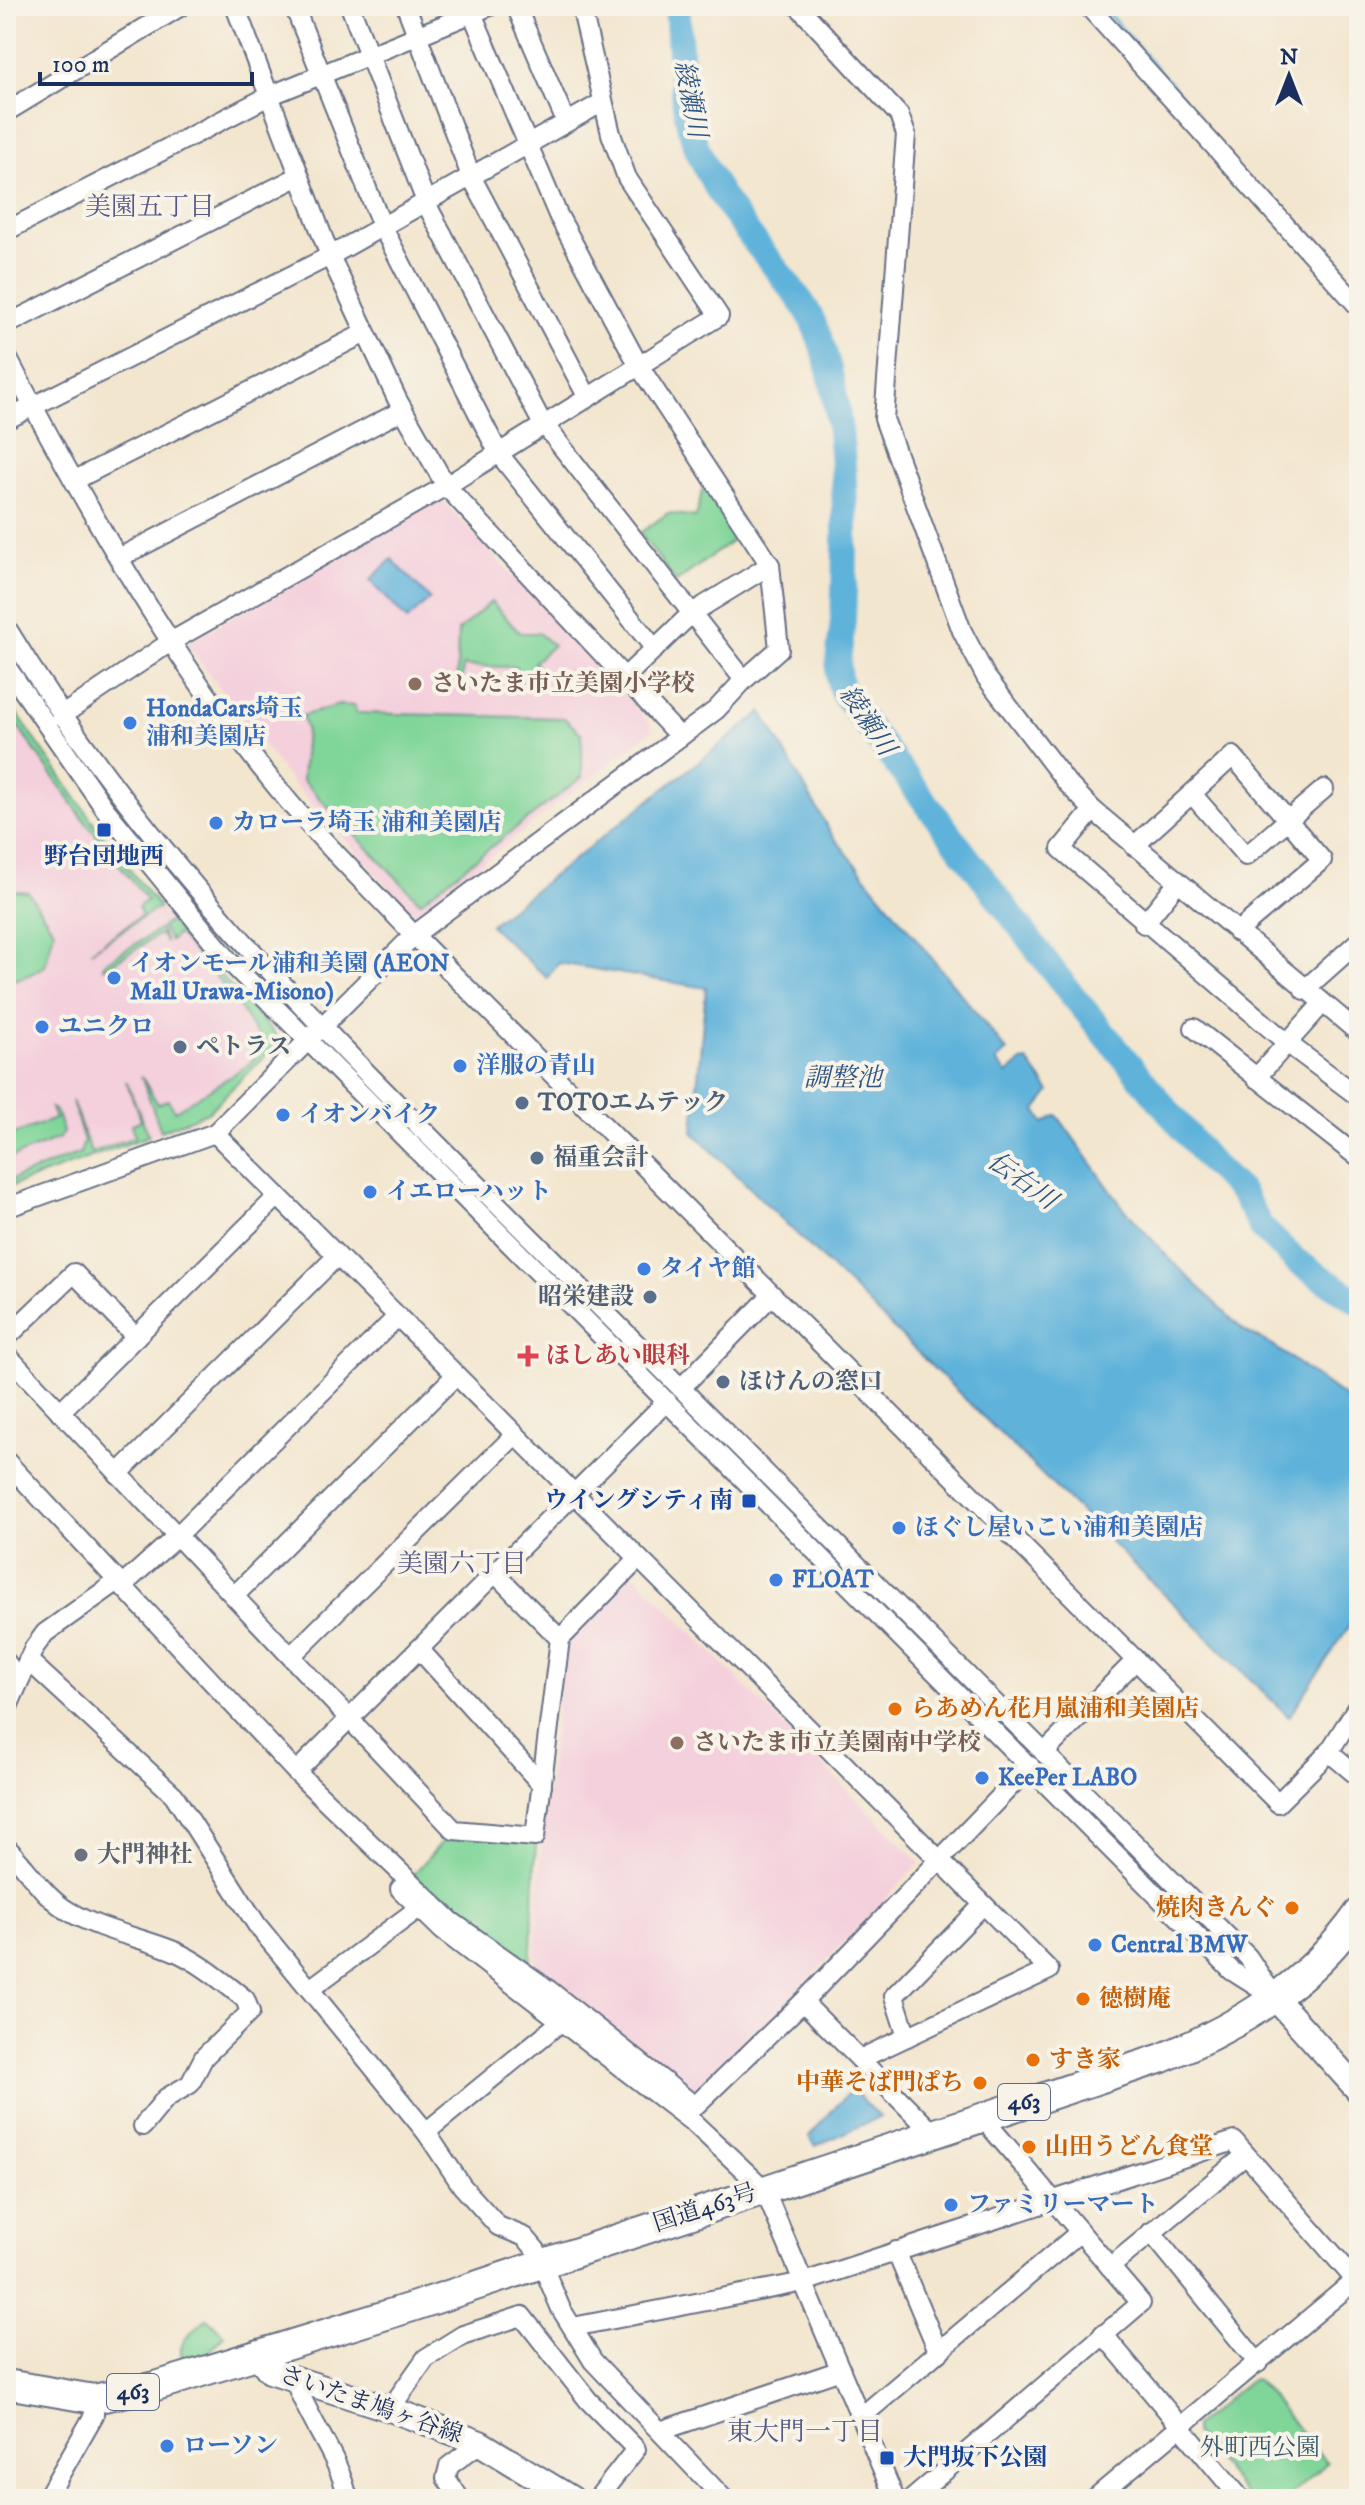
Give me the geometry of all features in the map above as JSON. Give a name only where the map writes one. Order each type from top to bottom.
[{"type":"highway","name":"国道463号","points":[[6,2384],[94,2399],[156,2386],[1162,2058],[1214,2037],[1276,1999],[1313,1966],[1359,1913]]},
{"type":"main road","points":[[1276,1999],[1359,2091]]},
{"type":"main road","name":"さいたま鳩ヶ谷線","points":[[257,2355],[270,2371],[295,2381],[390,2409],[480,2443],[572,2499]]},
{"type":"street","points":[[6,112],[181,6]]},
{"type":"street","points":[[235,6],[330,256],[403,410],[446,486],[680,737]]},
{"type":"street","points":[[294,6],[382,226],[499,454],[655,649]]},
{"type":"street","points":[[350,6],[426,201],[544,425],[744,680]]},
{"type":"street","points":[[406,6],[471,176],[588,398]]},
{"type":"street","points":[[6,231],[269,96],[417,36],[471,10],[490,6]]},
{"type":"street","points":[[516,6],[566,122]]},
{"type":"street","points":[[61,716],[172,641],[446,486],[719,316],[627,178],[603,102],[581,6]]},
{"type":"street","points":[[798,6],[899,115],[906,134],[884,419],[962,631],[986,677],[1067,783],[1093,810],[1359,1033]]},
{"type":"street","points":[[1088,6],[1359,307]]},
{"type":"street","points":[[6,1208],[215,1133],[414,935],[716,710],[779,649],[770,565],[639,366],[558,215],[471,10]]},
{"type":"street","points":[[6,420],[330,256],[603,102]]},
{"type":"street","points":[[6,325],[299,176]]},
{"type":"street","points":[[75,480],[365,333]]},
{"type":"street","points":[[6,355],[119,558],[172,641],[290,802],[414,935],[1278,1803],[1329,1752],[1359,1704]]},
{"type":"street","points":[[119,558],[403,410]]},
{"type":"street","points":[[623,679],[692,613],[770,565]]},
{"type":"street","points":[[6,627],[61,716],[154,840],[276,980],[674,1394],[1037,1760],[1232,1971],[1276,1999]]},
{"type":"street","points":[[6,666],[105,809],[229,961],[307,1041],[674,1394]]},
{"type":"street","points":[[1134,846],[1233,756],[1322,860],[1237,932]]},
{"type":"street","points":[[1192,794],[1246,856],[1324,789]]},
{"type":"street","points":[[1093,810],[1061,849],[1144,924],[1287,1043],[1359,1097]]},
{"type":"street","points":[[1144,924],[1177,883]]},
{"type":"street","points":[[1304,990],[1359,941]]},
{"type":"street","points":[[1256,1078],[1322,1004]]},
{"type":"street","points":[[1194,1028],[1359,1158]]},
{"type":"street","points":[[215,1133],[1049,1970],[860,2059]]},
{"type":"street","points":[[60,1412],[278,1196]]},
{"type":"street","points":[[118,1474],[337,1256]]},
{"type":"street","points":[[6,1338],[74,1273],[136,1337]]},
{"type":"street","points":[[296,1772],[772,1295]]},
{"type":"street","points":[[6,1711],[28,1660],[45,1633],[117,1585],[177,1536],[397,1317]]},
{"type":"street","points":[[6,1354],[454,1830],[535,1837],[560,1639],[638,1559]]},
{"type":"street","points":[[234,1596],[456,1375]]},
{"type":"street","points":[[291,1656],[515,1435]]},
{"type":"street","points":[[6,1461],[237,1722],[419,1908],[442,1930],[695,2124],[764,2189],[895,2499]]},
{"type":"street","points":[[6,1477],[117,1585],[296,1772],[451,1921],[549,1990],[695,2106],[803,2002],[937,1859],[1136,1660]]},
{"type":"street","points":[[495,1573],[560,1639]]},
{"type":"street","points":[[419,1649],[542,1785]]},
{"type":"street","points":[[28,1660],[174,1795],[257,1925],[426,2132],[479,2207],[498,2226],[525,2237],[536,2250],[593,2361],[724,2499]]},
{"type":"street","points":[[6,1662],[19,1680]]},
{"type":"street","points":[[1329,1752],[1359,1777]]},
{"type":"street","points":[[6,1847],[25,1865],[40,1887],[68,1911],[90,1923],[178,1953],[245,1999],[250,2012],[204,2057],[190,2084],[166,2098],[143,2126]]},
{"type":"street","points":[[907,2037],[894,1996],[983,1905]]},
{"type":"street","points":[[310,1989],[419,1908]]},
{"type":"street","points":[[803,2002],[932,2132]]},
{"type":"street","points":[[426,2132],[564,2021]]},
{"type":"street","points":[[912,2499],[1141,2303],[981,2116]]},
{"type":"street","points":[[573,2327],[804,2282],[1234,2141],[1358,2280],[1094,2499]]},
{"type":"street","points":[[1110,2267],[1246,2155]]},
{"type":"street","points":[[861,2417],[1080,2232]]},
{"type":"street","points":[[1151,2232],[1258,2363]]},
{"type":"street","points":[[896,2251],[939,2353]]},
{"type":"street","points":[[390,2409],[426,2358],[463,2335],[522,2316],[588,2400],[636,2449],[597,2499]]},
{"type":"street","points":[[1103,2334],[1231,2496]]},
{"type":"street","points":[[660,2431],[841,2370]]},
{"type":"street","points":[[295,2381],[302,2402],[342,2474],[348,2499]]},
{"type":"street","points":[[46,2499],[94,2415],[94,2399]]},
{"type":"street","points":[[460,2499],[446,2478],[449,2466],[480,2443]]},
{"type":"shaded area","name":"さいたま市立美園小学校","points":[[439,497],[651,724],[652,730],[419,912],[412,913],[289,779],[186,644]]},
{"type":"shaded area","name":"イオンモール浦和美園 (AEON Mall Urawa-Misono)","points":[[6,698],[98,830],[170,921],[276,1035],[275,1046],[199,1118],[6,1188]]},
{"type":"shaded area","name":"さいたま市立美園南中学校","points":[[633,1573],[920,1863],[694,2100],[534,1975],[541,1843],[564,1643]]},
{"type":"green space","points":[[705,480],[740,535],[676,582],[640,533],[668,513],[696,517]]},
{"type":"green space","points":[[491,602],[520,633],[538,633],[553,645],[534,662],[542,672],[533,681],[516,680],[516,667],[463,666],[462,679],[457,679],[458,631]]},
{"type":"green space","points":[[6,698],[98,829],[159,907],[91,951],[142,915],[138,907],[147,900],[81,816],[8,712]]},
{"type":"green space","points":[[339,705],[355,706],[356,713],[564,718],[582,734],[582,777],[420,902],[302,780],[306,729],[302,716]]},
{"type":"green space","points":[[6,890],[28,892],[54,931],[45,966],[26,976],[6,980]]},
{"type":"green space","points":[[170,921],[276,1035],[275,1046],[208,1112],[161,1131],[141,1076],[158,1104],[168,1100],[175,1111],[247,1066],[256,1056],[251,1044],[259,1038],[230,993],[178,934],[170,941],[162,927]]},
{"type":"green space","points":[[160,929],[166,943],[160,934],[103,969],[104,963]]},
{"type":"green space","points":[[126,1081],[149,1136],[6,1188],[6,1167],[11,1180],[80,1153],[84,1142],[72,1101],[91,1153],[135,1137],[131,1125],[141,1120]]},
{"type":"green space","points":[[51,1108],[56,1111],[63,1132],[60,1138],[6,1160],[6,1137],[55,1119]]},
{"type":"green space","points":[[450,1833],[536,1842],[530,1971],[453,1916],[413,1875]]},
{"type":"green space","points":[[207,2318],[224,2335],[203,2359],[185,2364],[182,2344]]},
{"type":"green space","name":"外町西公園","points":[[1251,2379],[1257,2380],[1327,2463],[1286,2499],[1249,2499],[1194,2433],[1194,2427]]},
{"type":"water","points":[[392,559],[430,599],[407,620],[370,580]]},
{"type":"water","name":"調整池","points":[[762,712],[832,835],[1007,1051],[996,1061],[1007,1074],[1021,1062],[1028,1061],[1050,1092],[1036,1110],[1044,1123],[1057,1115],[1122,1206],[1167,1256],[1243,1330],[1275,1347],[1359,1408],[1359,1611],[1289,1717],[693,1132],[706,988],[559,963],[547,978],[490,925]]},
{"type":"water","points":[[852,2089],[880,2117],[816,2146],[809,2136]]},
{"type":"waterway","name":"綾瀬川","points":[[677,6],[685,103],[701,158],[727,204],[806,308],[831,377],[838,417],[845,501],[843,617],[838,666],[844,695],[1064,985],[1211,1163],[1242,1193],[1261,1227],[1296,1261],[1359,1302]]},
{"type":"waterway","points":[[1101,6],[1182,97]]},
{"type":"place","name":"さいたま市立美園小学校","points":[[415,684]]},
{"type":"place","name":"HondaCars埼玉 浦和美園店","points":[[130,723]]},
{"type":"place","name":"カローラ埼玉 浦和美園店","points":[[216,823]]},
{"type":"place","name":"野台団地西","points":[[104,830]]},
{"type":"place","name":"イオンモール浦和美園 (AEON Mall Urawa-Misono)","points":[[114,978]]},
{"type":"place","name":"ユニクロ","points":[[42,1027]]},
{"type":"place","name":"ペトラス","points":[[180,1047]]},
{"type":"place","name":"洋服の青山","points":[[460,1066]]},
{"type":"place","name":"TOTOエムテック","points":[[522,1103]]},
{"type":"place","name":"イオンバイク","points":[[283,1115]]},
{"type":"place","name":"福重会計","points":[[537,1158]]},
{"type":"place","name":"イエローハット","points":[[370,1192]]},
{"type":"place","name":"タイヤ館","points":[[644,1269]]},
{"type":"place","name":"昭栄建設","points":[[650,1297]]},
{"type":"place","name":"ほしあい眼科","points":[[528,1356]]},
{"type":"place","name":"ほけんの窓口","points":[[723,1382]]},
{"type":"place","name":"ウイングシティ南","points":[[749,1501]]},
{"type":"place","name":"ほぐし屋いこい浦和美園店","points":[[899,1528]]},
{"type":"place","name":"FLOAT","points":[[776,1580]]},
{"type":"place","name":"らあめん花月嵐浦和美園店","points":[[895,1709]]},
{"type":"place","name":"さいたま市立美園南中学校","points":[[677,1743]]},
{"type":"place","name":"KeePer LABO","points":[[982,1778]]},
{"type":"place","name":"大門神社","points":[[81,1855]]},
{"type":"place","name":"焼肉きんぐ","points":[[1292,1908]]},
{"type":"place","name":"Central BMW","points":[[1095,1945]]},
{"type":"place","name":"徳樹庵","points":[[1083,1999]]},
{"type":"place","name":"すき家","points":[[1033,2060]]},
{"type":"place","name":"中華そば門ぱち","points":[[980,2083]]},
{"type":"place","name":"山田うどん食堂","points":[[1029,2147]]},
{"type":"place","name":"ファミリーマート","points":[[951,2205]]},
{"type":"place","name":"ローソン","points":[[167,2446]]},
{"type":"place","name":"大門坂下公園","points":[[887,2458]]},
{"type":"district","name":"美園五丁目","points":[[150,207]]},
{"type":"district","name":"美園六丁目","points":[[462,1564]]},
{"type":"district","name":"東大門一丁目","points":[[805,2432]]},
{"type":"water label","name":"伝右川","points":[[1022,1181]]}]
